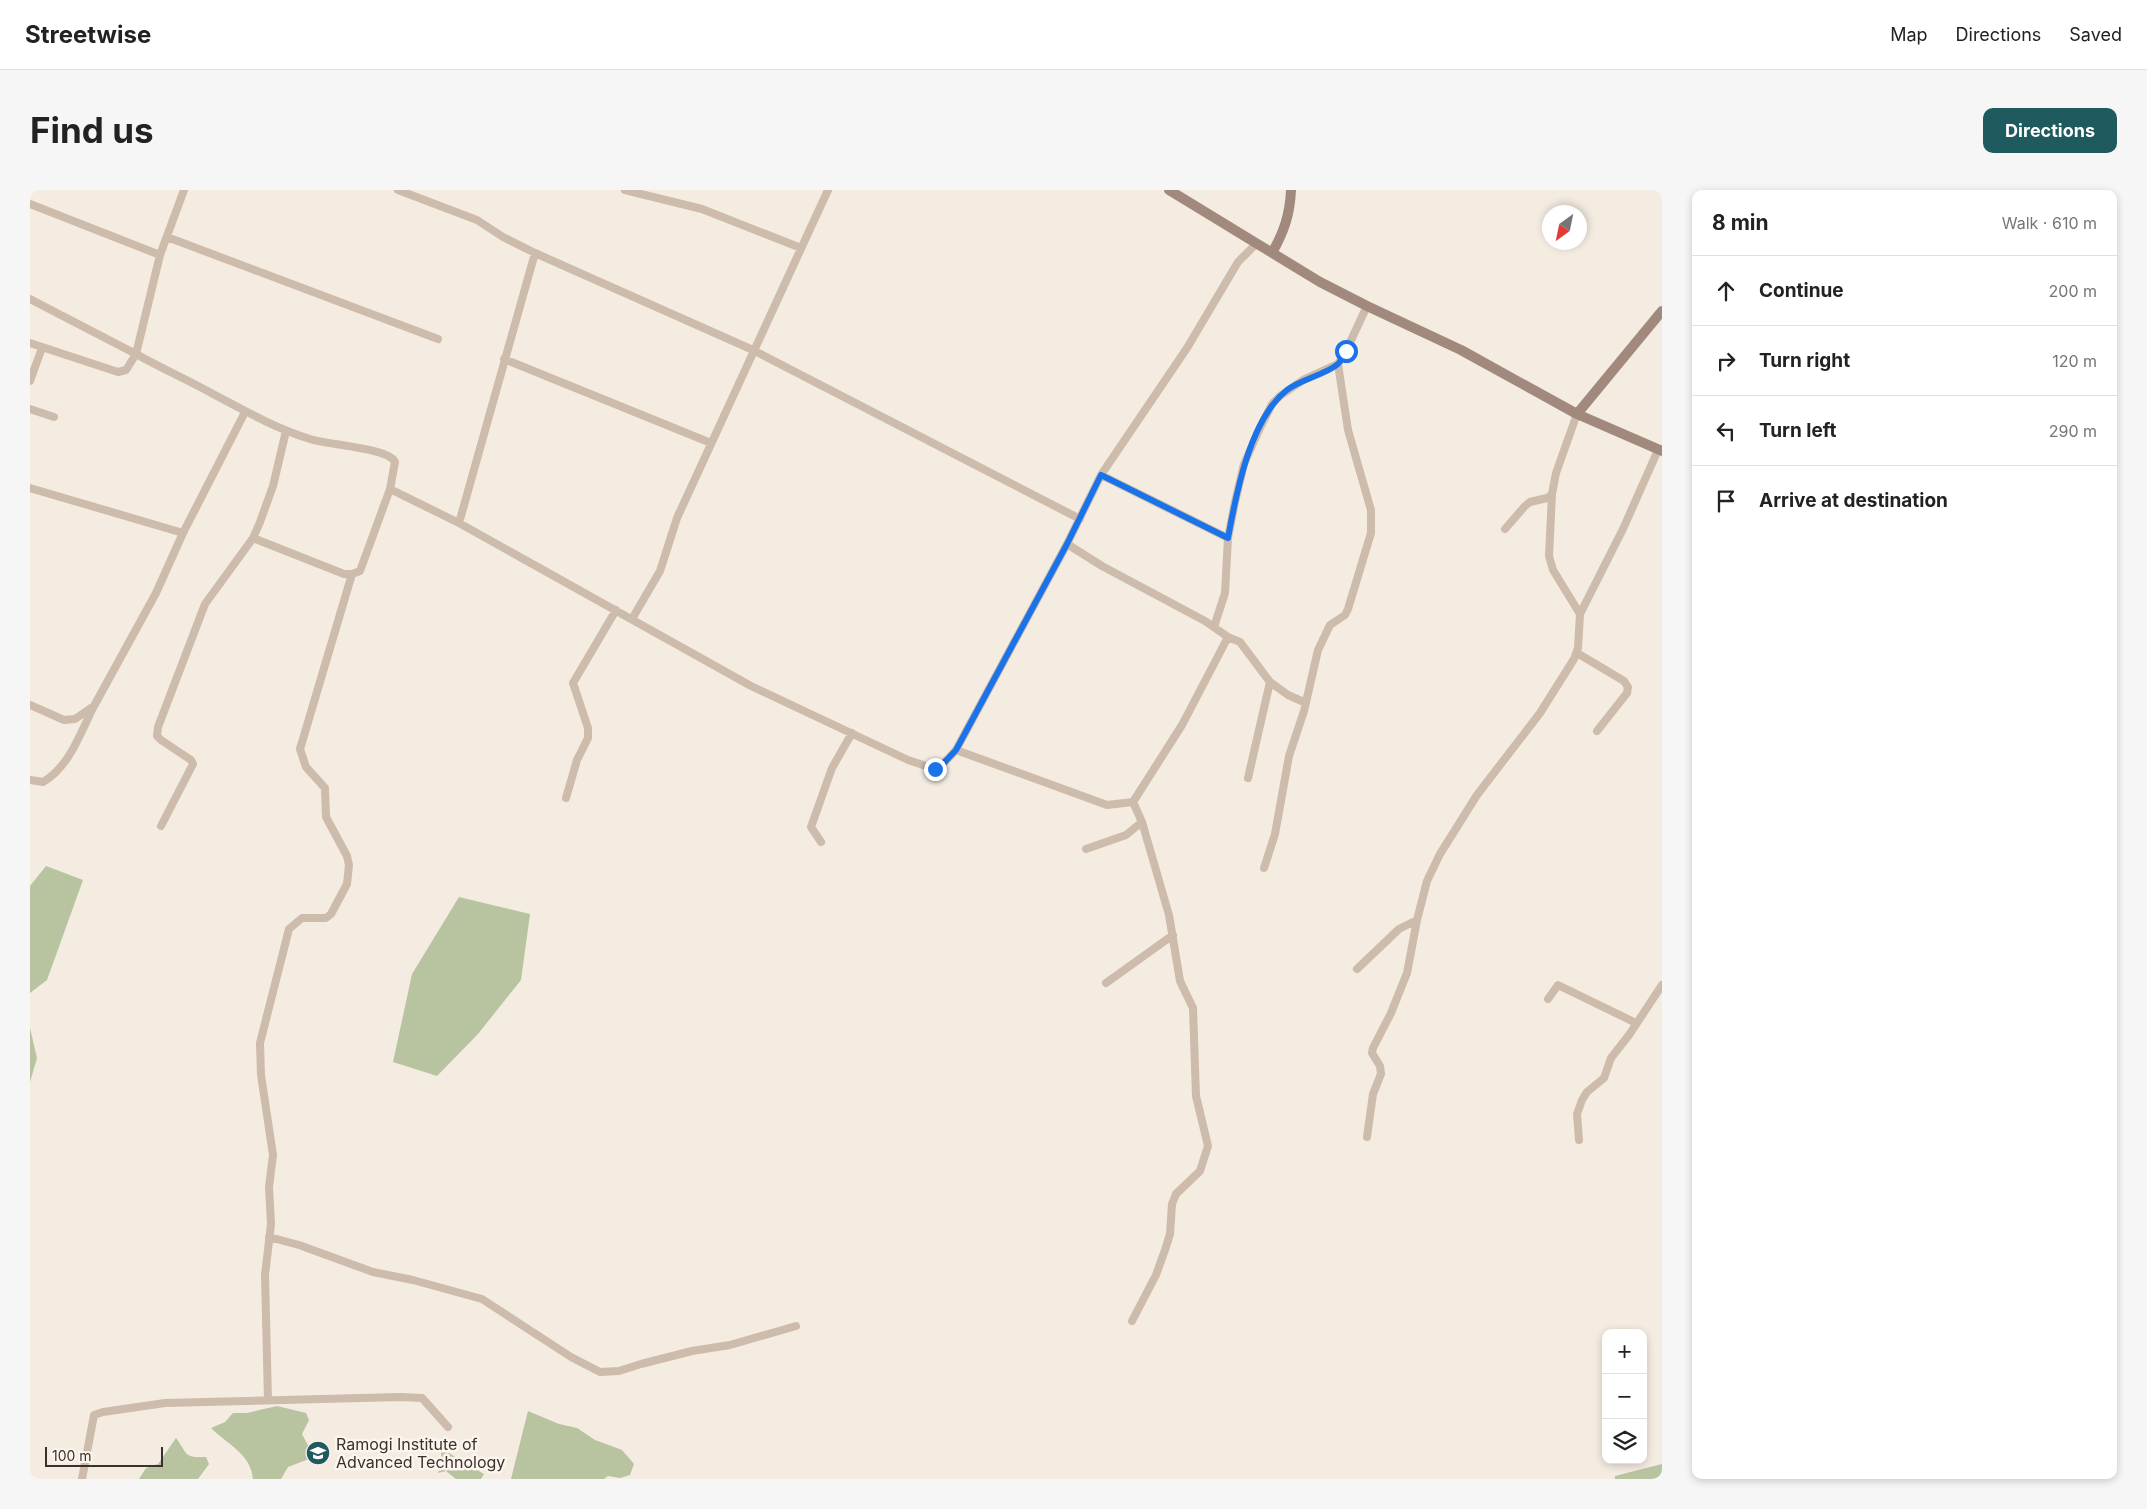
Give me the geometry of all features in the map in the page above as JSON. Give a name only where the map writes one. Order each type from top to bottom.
[{"type":"main road","points":[[1169,190],[1256,244],[1366,306],[1461,350],[1577,414],[1660,451]]},
{"type":"main road","points":[[1272,253],[1289,215],[1292,190]]},
{"type":"main road","points":[[1577,414],[1662,311]]},
{"type":"street","points":[[30,343],[118,372],[126,370],[136,354],[160,255],[184,190]]},
{"type":"street","points":[[398,190],[477,220],[503,237],[536,253],[753,350],[1080,519]]},
{"type":"street","points":[[625,190],[702,209],[801,248]]},
{"type":"street","points":[[632,619],[660,571],[678,518],[711,443],[828,190]]},
{"type":"street","points":[[30,204],[160,255]]},
{"type":"street","points":[[167,237],[438,339]]},
{"type":"street","points":[[390,489],[459,523],[751,686],[908,760],[935,769],[941,766],[956,750],[1067,544],[1101,475],[1187,348],[1238,262],[1256,244]]},
{"type":"street","points":[[459,523],[504,359],[536,253]]},
{"type":"street","points":[[30,299],[245,412],[286,431],[326,444],[388,455],[394,459],[396,465],[390,489],[360,571],[352,574],[334,570],[253,538]]},
{"type":"street","points":[[1214,627],[1225,593],[1228,538],[1244,464],[1272,404],[1288,389],[1338,364],[1346,351],[1366,306]]},
{"type":"street","points":[[30,381],[42,348]]},
{"type":"street","points":[[504,359],[711,443]]},
{"type":"street","points":[[1264,868],[1275,834],[1289,756],[1306,703],[1318,650],[1330,624],[1345,615],[1348,609],[1371,533],[1371,510],[1348,430],[1338,364]]},
{"type":"street","points":[[30,409],[54,417]]},
{"type":"street","points":[[30,780],[43,782],[66,762],[94,706],[156,593],[245,412]]},
{"type":"street","points":[[1577,414],[1556,473],[1552,494],[1550,556],[1553,570],[1580,614]]},
{"type":"street","points":[[161,826],[193,764],[191,760],[157,736],[158,727],[205,604],[253,538],[273,486],[286,431]]},
{"type":"street","points":[[1367,1137],[1373,1094],[1381,1074],[1380,1066],[1372,1053],[1373,1048],[1391,1013],[1407,974],[1417,920],[1427,881],[1454,829],[1498,766],[1540,713],[1577,653],[1580,614],[1660,451]]},
{"type":"street","points":[[1101,475],[1228,538]]},
{"type":"street","points":[[30,488],[184,533]]},
{"type":"street","points":[[1505,529],[1530,502],[1548,498],[1552,494]]},
{"type":"street","points":[[1067,544],[1102,566],[1240,642],[1270,682],[1288,695],[1306,703]]},
{"type":"street","points":[[268,1400],[265,1275],[270,1237],[270,1187],[273,1155],[261,1075],[260,1043],[289,929],[302,918],[326,918],[337,906],[347,884],[349,865],[347,856],[326,818],[325,788],[306,767],[300,749],[352,574]]},
{"type":"street","points":[[566,798],[576,760],[588,738],[588,728],[573,683],[616,610]]},
{"type":"street","points":[[1133,802],[1182,724],[1228,637]]},
{"type":"street","points":[[1577,653],[1618,677],[1628,687],[1627,693],[1597,731]]},
{"type":"street","points":[[1248,778],[1270,682]]},
{"type":"street","points":[[30,705],[64,720],[74,719],[94,706]]},
{"type":"street","points":[[821,842],[811,827],[812,820],[832,768],[852,733]]},
{"type":"street","points":[[956,750],[1107,805],[1133,802]]},
{"type":"street","points":[[1132,1321],[1156,1275],[1165,1250],[1170,1234],[1172,1204],[1176,1194],[1200,1171],[1208,1146],[1196,1096],[1193,1008],[1180,980],[1173,934],[1142,822],[1133,802]]},
{"type":"street","points":[[1086,849],[1126,835],[1142,822]]},
{"type":"street","points":[[1358,969],[1399,930],[1417,920]]},
{"type":"street","points":[[1106,983],[1173,934]]},
{"type":"street","points":[[1579,1140],[1577,1114],[1582,1100],[1587,1092],[1604,1078],[1611,1058],[1662,984]]},
{"type":"street","points":[[1548,999],[1558,985],[1636,1024]]},
{"type":"street","points":[[270,1237],[299,1245],[373,1272],[413,1280],[482,1299],[571,1358],[600,1372],[619,1371],[692,1351],[730,1345],[796,1326]]},
{"type":"street","points":[[82,1479],[96,1414],[165,1403],[420,1398],[425,1400],[448,1427]]},
{"type":"green space","points":[[46,866],[83,880],[47,980],[30,993],[30,886]]},
{"type":"green space","points":[[459,897],[530,914],[521,980],[478,1034],[437,1076],[393,1062],[412,974]]},
{"type":"green space","points":[[30,1028],[37,1058],[30,1082]]},
{"type":"green space","points":[[277,1406],[306,1413],[309,1420],[302,1434],[314,1457],[288,1467],[281,1479],[253,1479],[248,1463],[243,1456],[211,1428],[225,1422],[233,1413],[247,1413]]},
{"type":"green space","points":[[528,1411],[559,1424],[577,1428],[595,1440],[622,1450],[634,1464],[630,1475],[620,1478],[608,1476],[604,1479],[511,1479]]},
{"type":"green space","points":[[176,1438],[190,1456],[206,1457],[209,1464],[198,1479],[139,1479],[146,1468],[158,1464]]},
{"type":"green space","points":[[441,1452],[449,1453],[484,1474],[481,1479],[456,1479],[446,1471],[438,1473],[442,1464]]},
{"type":"green space","points":[[1662,1464],[1662,1479],[1615,1479],[1615,1476]]},
{"type":"place","name":"Ramogi Institute of Advanced Technology","points":[[318,1453]]},
{"type":"route","points":[[935,769],[941,766],[956,750],[1067,544],[1101,475],[1228,538],[1244,464],[1272,404],[1288,389],[1338,364],[1346,351]]}]
